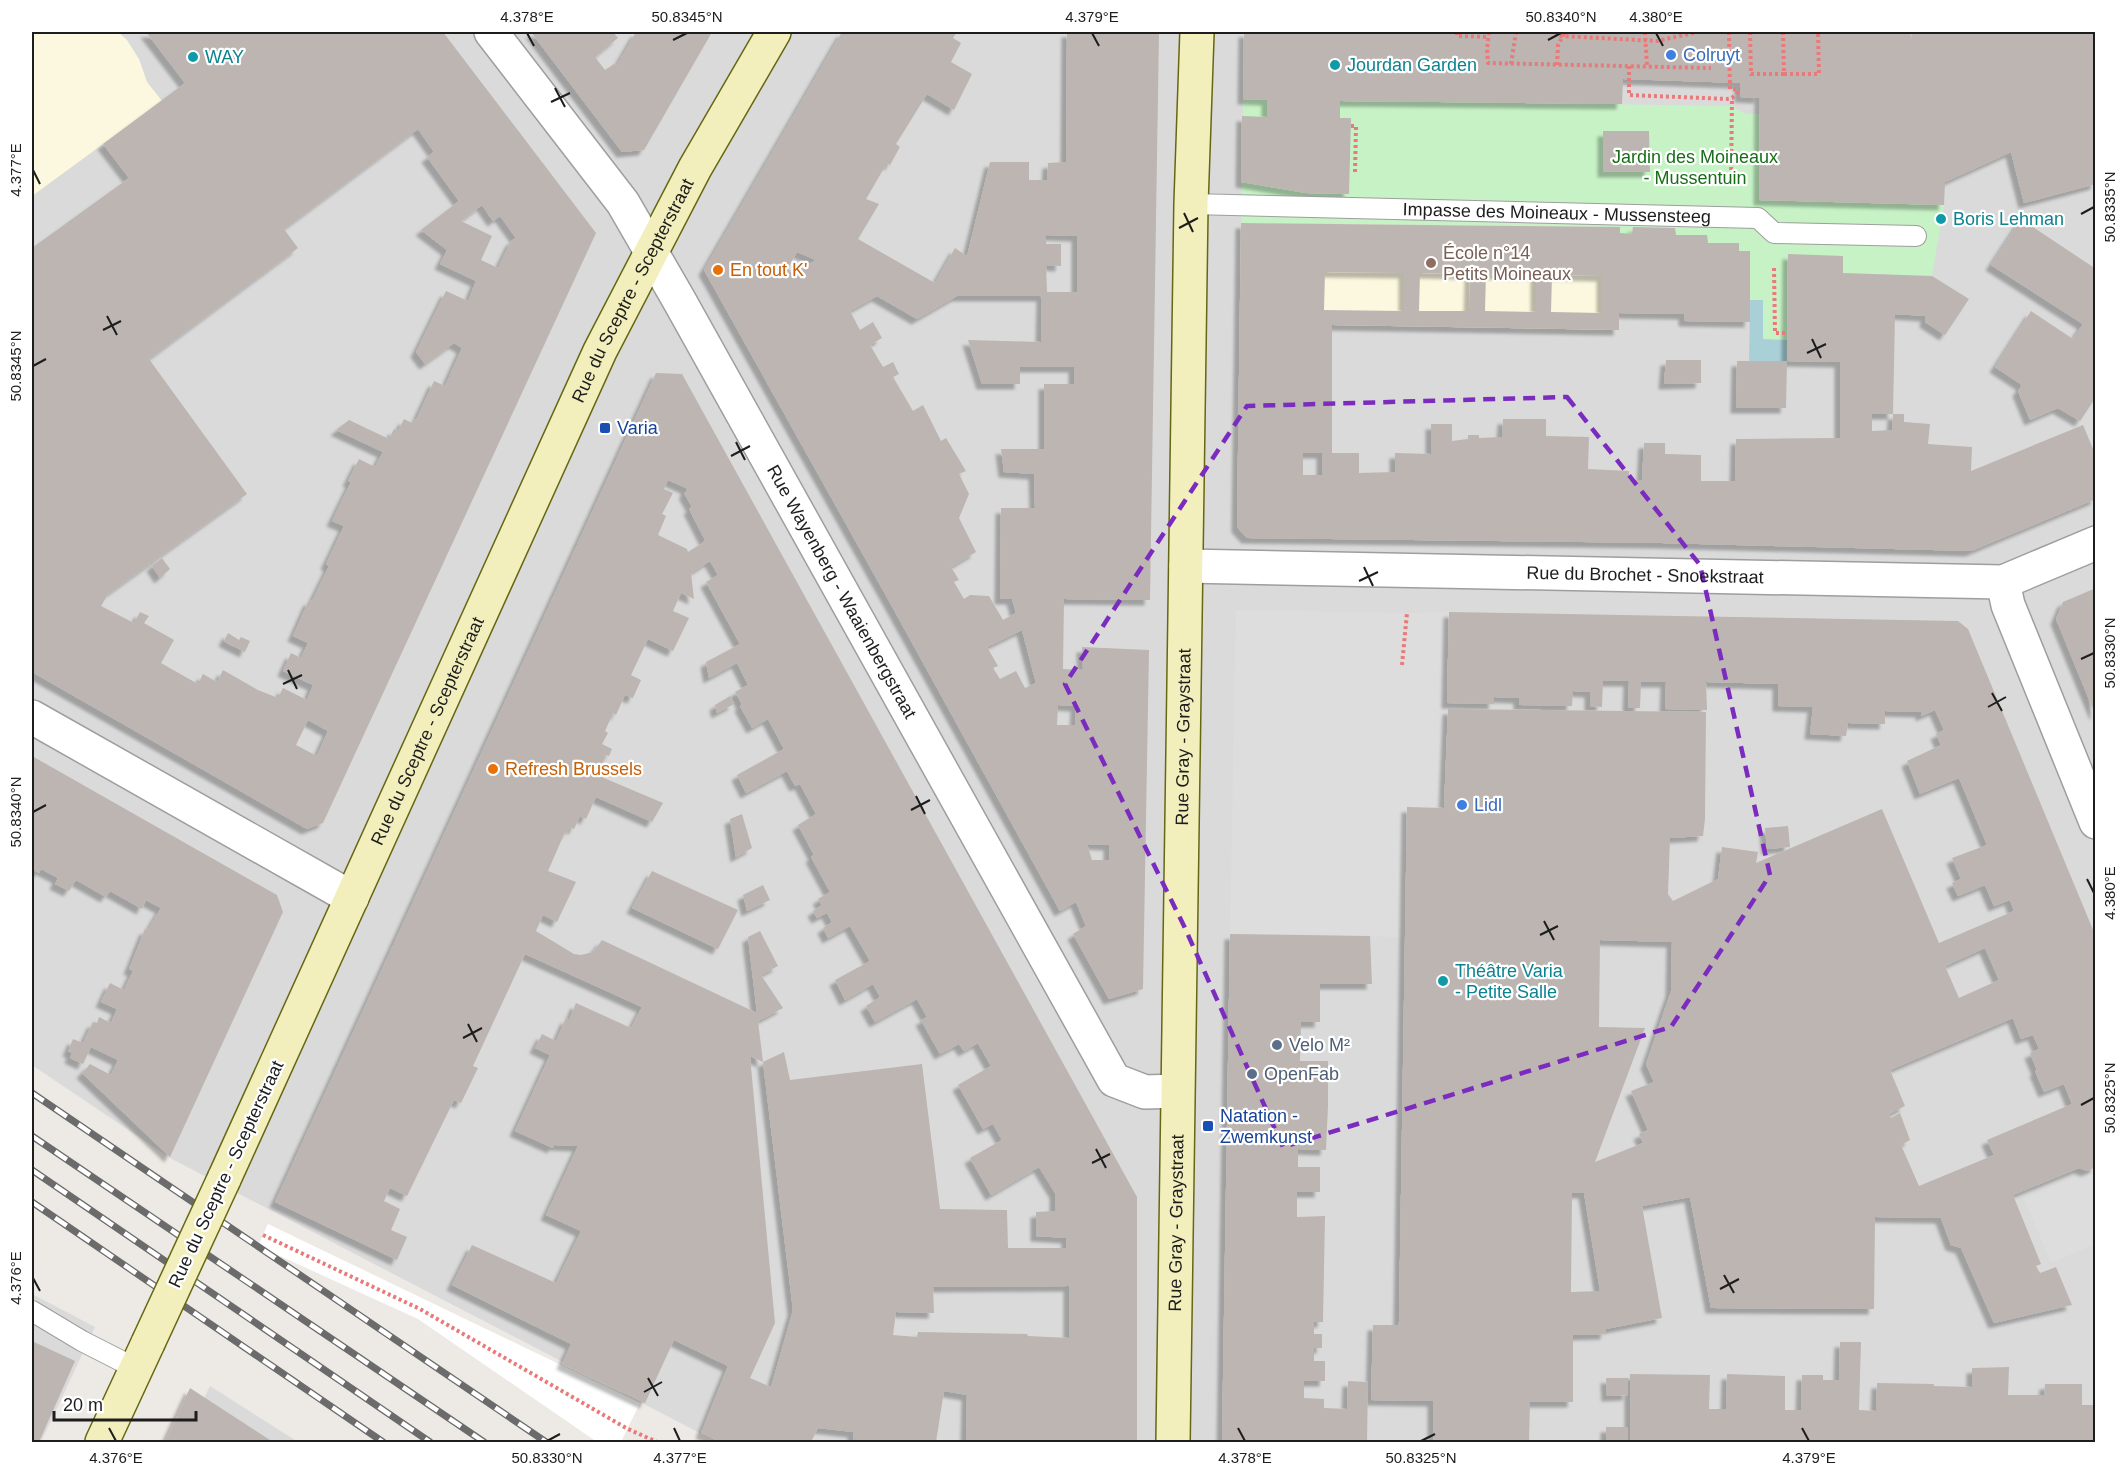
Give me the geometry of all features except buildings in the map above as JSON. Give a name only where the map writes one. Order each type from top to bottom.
[{"type":"street","name":"Rue Wayenberg - Waaienbergstraat","points":[[491,32],[623,203],[1114,1080],[1145,1092],[1177,1091]]},
{"type":"street","name":"Rue du Sceptre - Scepterstraat","points":[[102,1443],[600,351],[695,168],[774,32]]},
{"type":"street","name":"Rue Gray - Graystraat","points":[[1173,1443],[1191,204],[1197,32]]},
{"type":"street","name":"Rue du Brochet - Snoekstraat","points":[[1186,566],[2003,582],[2096,543]]},
{"type":"street","points":[[2003,582],[2008,605],[2096,822]]},
{"type":"street","points":[[32,717],[352,898]]},
{"type":"lane","name":"Impasse des Moineaux - Mussensteeg","points":[[1191,204],[1758,218],[1774,233],[1916,236]]},
{"type":"lane","points":[[32,1311],[82,1341],[137,1365]]},
{"type":"path","points":[[1457,32],[1457,36],[1489,34],[1488,63],[1711,68]]},
{"type":"path","points":[[1511,64],[1516,32]]},
{"type":"path","points":[[1555,32],[1561,36],[1647,41],[1698,32]]},
{"type":"path","points":[[1557,65],[1558,45],[1565,32]]},
{"type":"path","points":[[1645,32],[1647,66]]},
{"type":"path","points":[[1729,32],[1730,90],[1740,90],[1732,98],[1730,217]]},
{"type":"path","points":[[1750,32],[1751,74],[1819,74],[1818,32]]},
{"type":"path","points":[[1783,32],[1784,74]]},
{"type":"path","points":[[1629,66],[1629,95],[1732,98]]},
{"type":"path","points":[[1351,126],[1356,126],[1355,207]]},
{"type":"path","points":[[1774,300],[1775,333],[1787,333]]},
{"type":"path","points":[[1402,665],[1407,613],[1404,570]]},
{"type":"path","points":[[263,1235],[420,1309],[628,1429],[657,1443]]},
{"type":"highlighted area","points":[[1567,397],[1700,565],[1770,875],[1671,1027],[1283,1147],[1184,926],[1065,684],[1247,406]]},
{"type":"shaded area","points":[[32,32],[2095,32],[2095,1442],[717,1442],[170,1158],[32,1065]]},
{"type":"shaded area","points":[[32,32],[118,32],[127,40],[139,59],[147,82],[162,101],[32,196]]},
{"type":"shaded area","name":"École n°14 Petits Moineaux","points":[[1241,223],[1620,227],[1619,330],[1240,324]]},
{"type":"shaded area","points":[[1236,610],[1449,612],[1444,808],[1407,807],[1405,937],[1230,934]]},
{"type":"shaded area","points":[[2095,1169],[2095,1244],[2051,1263],[2024,1198]]},
{"type":"shaded area","points":[[32,1294],[95,1327],[41,1442],[32,1442]]},
{"type":"shaded area","points":[[210,1386],[298,1442],[182,1442]]},
{"type":"green space","name":"Jardin des Moineaux - Mussentuin","points":[[1243,99],[1731,106],[1746,114],[1761,114],[1759,200],[1944,205],[1932,276],[1843,273],[1843,256],[1788,255],[1787,361],[1749,361],[1750,251],[1739,251],[1739,243],[1708,243],[1707,235],[1676,235],[1675,228],[1633,227],[1632,234],[1620,233],[1620,227],[1241,223]]},
{"type":"water","points":[[1750,300],[1763,300],[1763,339],[1788,340],[1787,361],[1749,361]]},
{"type":"pier","points":[[268,1224],[640,1403],[621,1442],[597,1442],[418,1319],[258,1246]]},
{"type":"railway","points":[[32,1093],[546,1442]]},
{"type":"railway","points":[[32,1136],[484,1442]]},
{"type":"railway","points":[[32,1170],[430,1442]]},
{"type":"railway","points":[[32,1202],[383,1442]]},
{"type":"place","name":"Colruyt","points":[[1671,55]]},
{"type":"place","name":"WAY","points":[[193,57]]},
{"type":"place","name":"Jourdan Garden","points":[[1335,65]]},
{"type":"place","name":"Boris Lehman","points":[[1941,219]]},
{"type":"place","name":"École n°14 Petits Moineaux","points":[[1431,263]]},
{"type":"place","name":"En tout K'","points":[[718,270]]},
{"type":"place","name":"Varia","points":[[605,428]]},
{"type":"place","name":"Refresh Brussels","points":[[493,769]]},
{"type":"place","name":"Lidl","points":[[1462,805]]},
{"type":"place","name":"Théâtre Varia - Petite Salle","points":[[1443,981]]},
{"type":"place","name":"Velo M²","points":[[1277,1045]]},
{"type":"place","name":"OpenFab","points":[[1252,1074]]},
{"type":"place","name":"Natation - Zwemkunst","points":[[1208,1126]]}]
